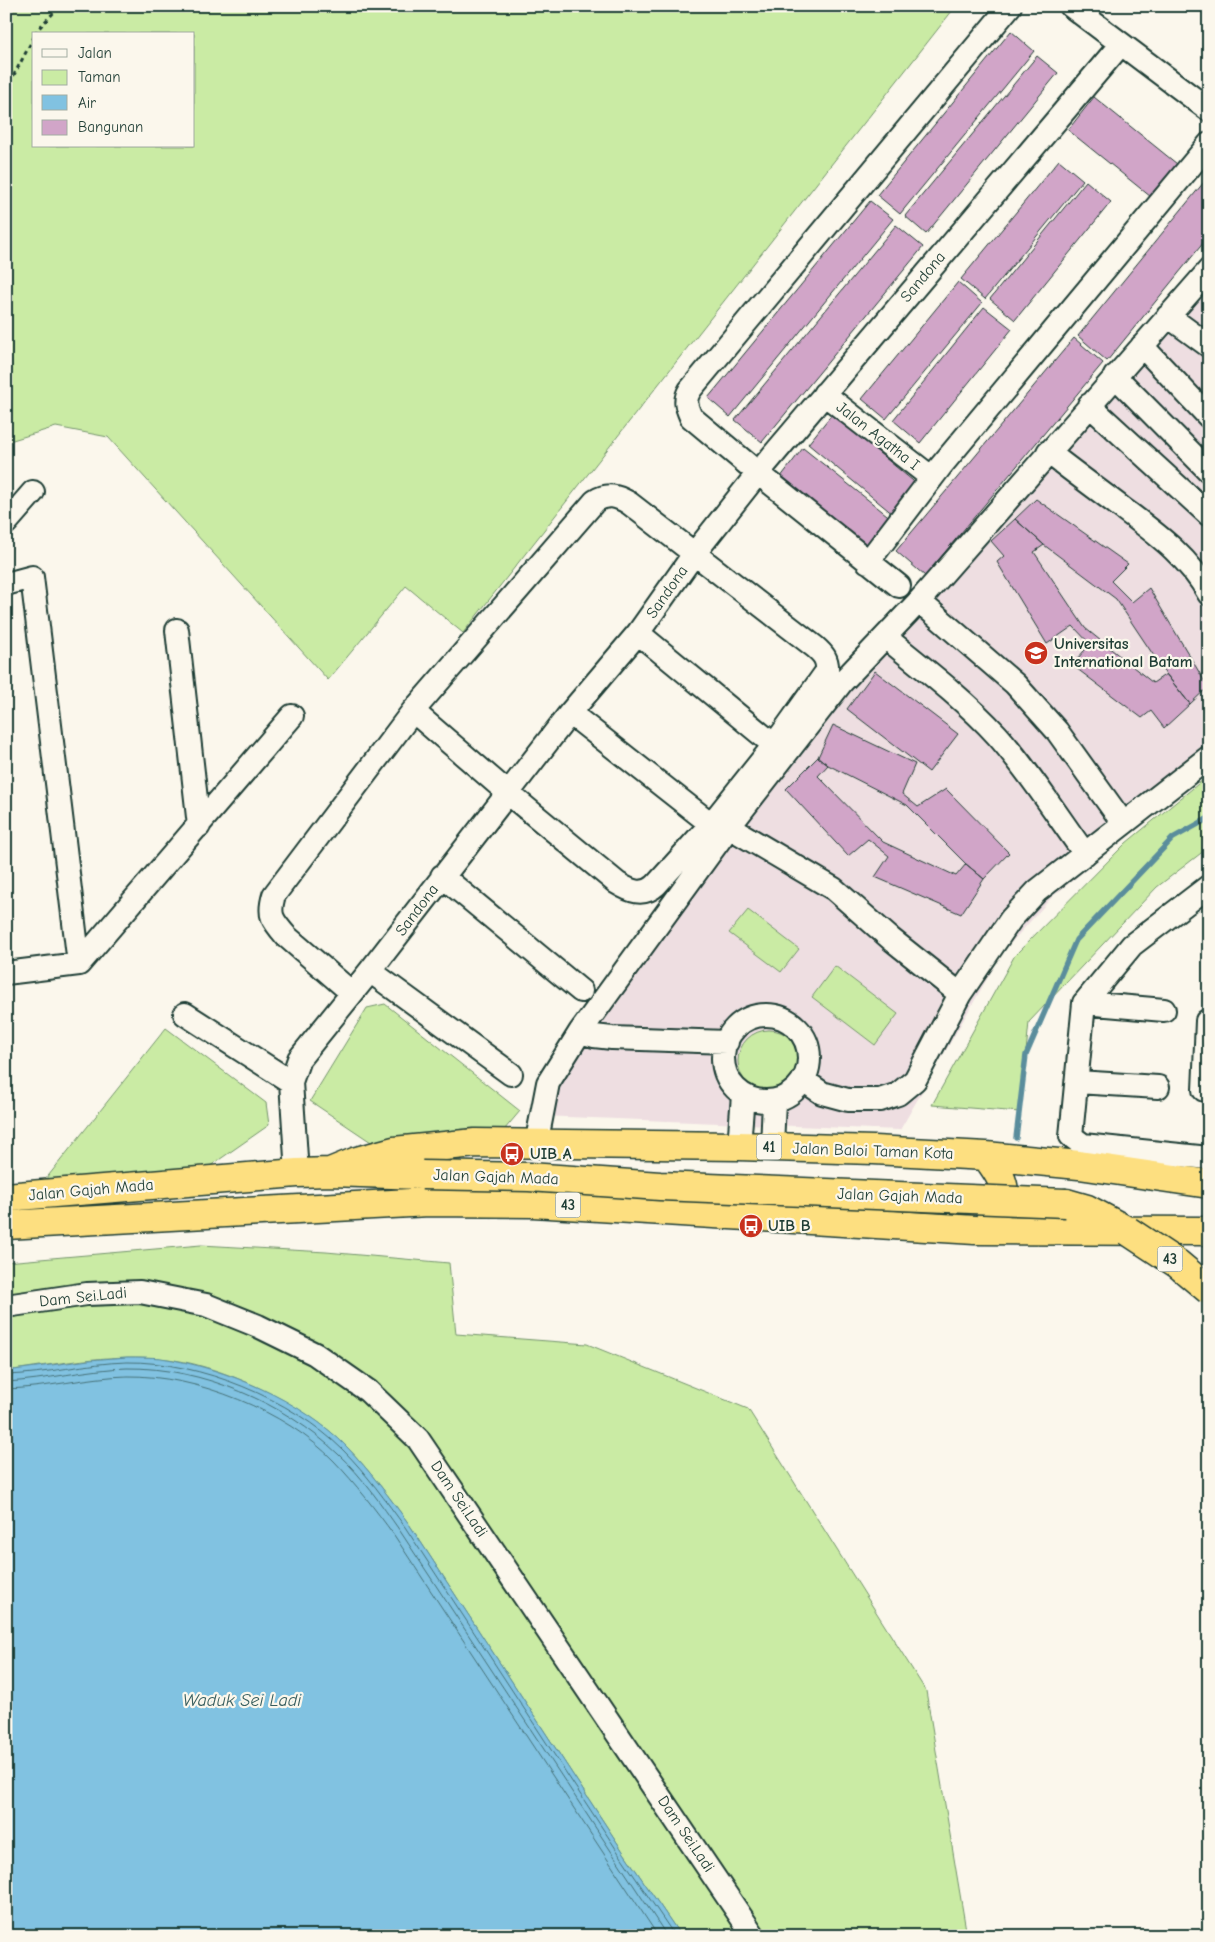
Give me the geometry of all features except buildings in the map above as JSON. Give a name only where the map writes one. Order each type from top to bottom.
[{"type":"highway","name":"Jalan Baloi Taman Kota","points":[[330,1172],[357,1161],[394,1151],[476,1143],[739,1146],[986,1156],[1079,1165],[1209,1184]]},
{"type":"highway","points":[[974,1230],[990,1220],[998,1209],[1004,1193],[1002,1177],[986,1156]]},
{"type":"highway","name":"Jalan Gajah Mada","points":[[6,1197],[297,1173],[330,1172],[529,1177],[660,1186],[1066,1203],[1087,1209],[1128,1231],[1178,1264],[1209,1290]]},
{"type":"highway","name":"Jalan Gajah Mada","points":[[6,1225],[428,1202],[533,1203],[974,1230],[1209,1231]]},
{"type":"street","points":[[899,586],[758,474],[691,417],[686,407],[686,398],[697,382],[1010,6]]},
{"type":"street","points":[[1072,6],[1209,110]]},
{"type":"street","name":"Sandona","points":[[297,1173],[290,1082],[299,1058],[370,971],[570,713],[638,633],[694,554],[758,474],[1121,44]]},
{"type":"street","points":[[868,562],[932,478],[1209,144]]},
{"type":"street","points":[[413,711],[617,883],[636,892],[650,891],[720,826],[836,690],[919,601],[1209,270]]},
{"type":"street","points":[[1168,316],[1209,346]]},
{"type":"street","points":[[1142,346],[1209,417]]},
{"type":"street","points":[[1116,376],[1209,471]]},
{"type":"street","name":"Jalan Agatha I","points":[[824,394],[932,478]]},
{"type":"street","points":[[1089,405],[1209,514]]},
{"type":"street","points":[[1048,452],[1156,534],[1183,557],[1202,581],[1209,594]]},
{"type":"street","points":[[6,523],[33,492]]},
{"type":"street","points":[[352,993],[286,936],[273,918],[270,909],[274,895],[413,711],[595,501],[602,497],[618,497],[629,503],[815,647],[828,662],[827,671],[774,745],[580,1032],[548,1083],[536,1145]]},
{"type":"street","points":[[6,584],[32,577],[79,964]]},
{"type":"street","points":[[919,601],[1015,684],[1057,731],[1123,823]]},
{"type":"street","points":[[177,630],[199,826]]},
{"type":"street","points":[[638,633],[774,745]]},
{"type":"street","points":[[885,637],[970,709],[996,734],[1085,854]]},
{"type":"street","points":[[570,713],[720,826],[834,889],[891,939],[960,994]]},
{"type":"street","points":[[6,973],[79,964],[292,716]]},
{"type":"street","points":[[803,1080],[822,1093],[848,1100],[880,1100],[898,1094],[915,1080],[960,994],[1011,919],[1037,891],[1209,757]]},
{"type":"street","points":[[442,876],[581,991]]},
{"type":"street","points":[[1209,886],[1132,945],[1088,998],[1071,1136],[1083,1145],[1209,1158]]},
{"type":"street","points":[[370,971],[510,1074]]},
{"type":"street","points":[[1088,998],[1164,1010]]},
{"type":"street","points":[[185,1014],[290,1082]]},
{"type":"street","points":[[758,1016],[772,1016],[786,1020],[797,1028],[805,1040],[809,1053],[808,1067],[803,1080],[796,1090],[786,1097],[774,1101],[758,1101],[743,1095],[732,1085],[725,1071],[723,1057],[727,1042],[734,1030],[745,1021],[758,1016]]},
{"type":"street","points":[[1208,1020],[1204,1090],[1209,1091]]},
{"type":"street","points":[[580,1032],[612,1038],[727,1042]]},
{"type":"street","points":[[1077,1082],[1158,1087]]},
{"type":"street","points":[[739,1146],[743,1095]]},
{"type":"street","points":[[772,1147],[774,1101]]},
{"type":"street","name":"Dam Sei.Ladi","points":[[6,1306],[87,1294],[140,1292],[206,1305],[258,1326],[315,1354],[368,1391],[418,1439],[754,1936]]},
{"type":"path","points":[[36,32],[60,6]]},
{"type":"path","points":[[6,90],[32,41]]},
{"type":"shaded area","name":"Universitas International Batam","points":[[1209,253],[1209,772],[1053,896],[1002,953],[900,1130],[540,1116],[643,941]]},
{"type":"green space","points":[[6,6],[956,6],[463,633],[406,586],[328,680],[108,437],[56,427],[6,442]]},
{"type":"green space","points":[[1209,775],[1209,847],[1157,887],[1029,1022],[1020,1112],[932,1105],[1015,955],[1126,843]]},
{"type":"green space","points":[[748,910],[799,949],[781,972],[729,933]]},
{"type":"green space","points":[[835,966],[898,1014],[875,1045],[812,997]]},
{"type":"green space","points":[[385,1004],[520,1111],[499,1136],[374,1144],[310,1101],[367,1008]]},
{"type":"green space","points":[[166,1028],[266,1103],[269,1125],[203,1171],[41,1185]]},
{"type":"green space","points":[[769,1030],[781,1033],[791,1039],[797,1049],[800,1061],[797,1073],[791,1083],[781,1089],[769,1092],[757,1089],[747,1083],[741,1073],[738,1061],[741,1049],[747,1039],[757,1033]]},
{"type":"green space","points":[[201,1245],[326,1252],[449,1263],[456,1334],[587,1344],[748,1409],[926,1691],[967,1936],[681,1936],[624,1853],[409,1524],[364,1466],[330,1431],[285,1401],[259,1388],[207,1368],[181,1361],[120,1357],[82,1360],[6,1371],[6,1262]]},
{"type":"water","name":"Waduk Sei Ladi","points":[[127,1357],[161,1358],[210,1369],[236,1378],[285,1401],[308,1415],[329,1430],[347,1447],[372,1475],[409,1524],[624,1853],[681,1936],[6,1936],[6,1371]]},
{"type":"waterway","points":[[1016,1138],[1026,1055],[1076,940],[1173,838],[1209,818]]},
{"type":"place","name":"Universitas International Batam","points":[[1036,653]]},
{"type":"place","name":"UIB A","points":[[512,1154]]},
{"type":"place","name":"UIB B","points":[[751,1226]]}]
